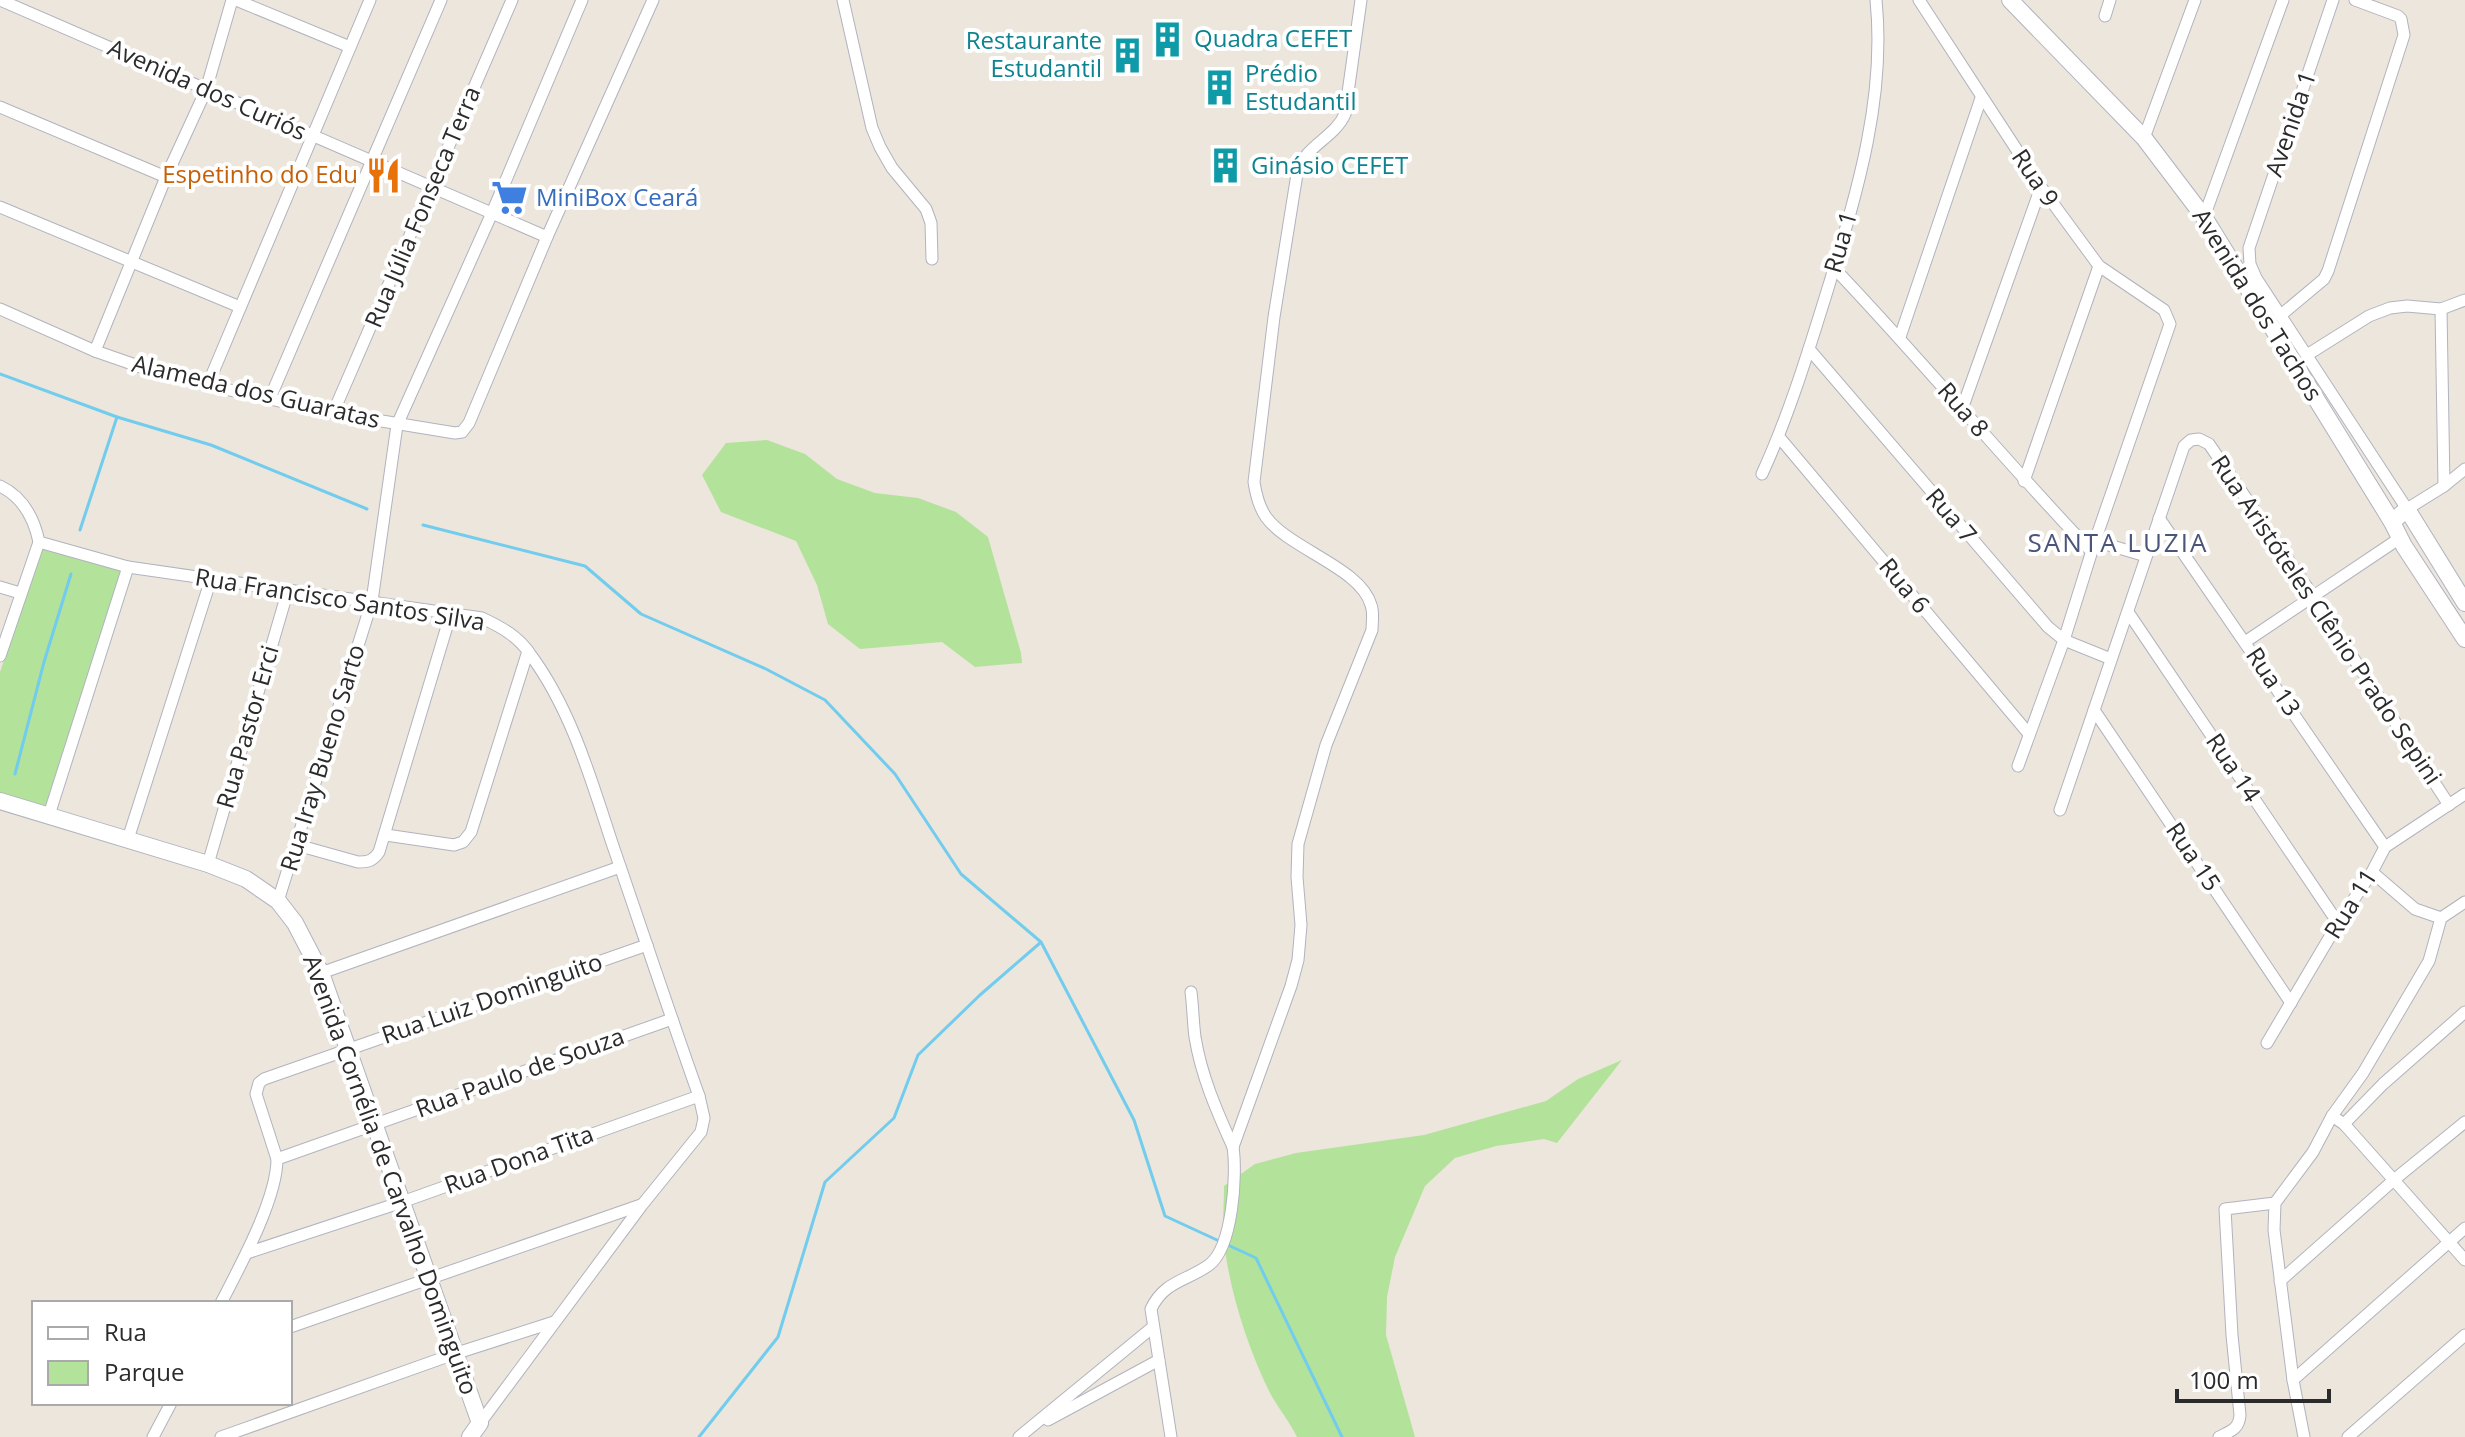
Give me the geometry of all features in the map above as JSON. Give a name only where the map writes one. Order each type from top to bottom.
[{"type":"street","name":"Avenida dos Curiós","points":[[0,0],[547,237]]},
{"type":"street","points":[[95,351],[166,177],[206,90],[234,0],[350,47]]},
{"type":"street","points":[[208,384],[370,0]]},
{"type":"street","points":[[270,398],[441,0]]},
{"type":"street","name":"Rua Júlia Fonseca Terra","points":[[333,413],[512,0]]},
{"type":"street","name":"Rua Iray Bueno Sarto","points":[[278,901],[372,601],[397,425],[492,213],[582,0]]},
{"type":"street","points":[[547,237],[653,0]]},
{"type":"street","points":[[843,0],[872,128],[892,168],[926,209],[931,223],[932,259]]},
{"type":"street","points":[[1233,1147],[1298,960],[1301,925],[1298,844],[1306,813],[1326,745],[1372,630],[1373,615],[1367,595],[1344,572],[1285,535],[1267,519],[1258,502],[1254,482],[1272,333],[1299,162],[1336,127],[1345,114],[1361,0]]},
{"type":"street","name":"Rua 1","points":[[1762,474],[1779,437],[1809,349],[1865,161],[1878,78],[1876,0]]},
{"type":"street","name":"Rua 9","points":[[1919,0],[2041,187],[2099,266],[2164,310],[2170,324],[2093,546]]},
{"type":"street","name":"Avenida dos Tachos","points":[[2010,0],[2144,138],[2204,217],[2465,639]]},
{"type":"street","points":[[2105,16],[2110,0]]},
{"type":"street","points":[[2144,138],[2195,0]]},
{"type":"street","name":"Avenida 1","points":[[2204,217],[2283,0]]},
{"type":"street","name":"Avenida 1","points":[[2249,248],[2333,0]]},
{"type":"street","points":[[2281,315],[2324,279],[2328,271],[2404,35],[2398,16],[2355,0]]},
{"type":"street","points":[[1900,337],[1981,98]]},
{"type":"street","points":[[0,107],[166,177]]},
{"type":"street","points":[[1962,409],[2041,187]]},
{"type":"street","points":[[0,207],[240,307]]},
{"type":"street","name":"Alameda dos Guaratas","points":[[0,309],[95,351],[167,376],[333,413],[455,433],[462,432],[469,423],[547,237]]},
{"type":"street","name":"Avenida dos Tachos","points":[[2249,248],[2250,264],[2256,278],[2462,593]]},
{"type":"street","points":[[2024,481],[2099,266]]},
{"type":"street","name":"Rua 8","points":[[1834,268],[1900,337],[2024,481],[2093,546],[2146,556]]},
{"type":"street","points":[[2307,355],[2369,316],[2390,308],[2441,309],[2465,300]]},
{"type":"street","points":[[2441,309],[2444,486]]},
{"type":"street","name":"Rua 7","points":[[1809,349],[2034,612],[2064,640],[2111,659]]},
{"type":"street","name":"Rua 6","points":[[1779,437],[2029,734]]},
{"type":"street","name":"Rua Aristóteles Clênio Prado Sepini","points":[[2159,518],[2184,446],[2191,440],[2199,439],[2209,444],[2313,596],[2449,805]]},
{"type":"street","points":[[2392,522],[2465,469]]},
{"type":"street","points":[[0,486],[23,504],[35,523],[39,542],[0,656]]},
{"type":"street","points":[[2060,810],[2159,518]]},
{"type":"street","name":"Rua 13","points":[[2159,518],[2385,847]]},
{"type":"street","points":[[2245,642],[2400,538]]},
{"type":"street","name":"Rua Francisco Santos Silva","points":[[39,542],[128,567],[482,618],[506,630],[528,651],[545,674],[563,709],[586,766],[704,1118],[701,1132],[642,1205]]},
{"type":"street","points":[[2018,766],[2064,640],[2093,546]]},
{"type":"street","points":[[49,815],[128,567]]},
{"type":"street","points":[[128,839],[211,579]]},
{"type":"street","points":[[0,587],[20,593]]},
{"type":"street","name":"Rua Pastor Erci","points":[[208,864],[288,590]]},
{"type":"street","name":"Rua 14","points":[[2128,612],[2338,923]]},
{"type":"street","points":[[297,845],[358,862],[375,859],[386,835],[451,613]]},
{"type":"street","points":[[386,835],[454,845],[463,842],[471,832],[528,651]]},
{"type":"street","name":"Rua 15","points":[[2094,710],[2291,1003]]},
{"type":"street","name":"Rua 11","points":[[2267,1043],[2385,847],[2465,794]]},
{"type":"street","points":[[0,801],[208,864],[246,879],[278,901]]},
{"type":"street","points":[[321,973],[620,867]]},
{"type":"street","points":[[2372,872],[2415,909],[2441,918]]},
{"type":"street","name":"Avenida Cornélia de Carvalho Dominguito","points":[[278,901],[295,923],[321,973],[431,1280],[473,1429]]},
{"type":"street","points":[[2304,1437],[2280,1281],[2274,1230],[2275,1203],[2313,1152],[2332,1116],[2363,1073],[2429,961],[2441,918],[2465,902]]},
{"type":"street","name":"Rua Luiz Dominguito","points":[[277,1159],[256,1094],[259,1083],[264,1079],[647,945]]},
{"type":"street","points":[[1171,1437],[1151,1309],[1177,1280],[1210,1264],[1220,1251],[1230,1217],[1236,1170],[1233,1147],[1218,1114],[1195,1039],[1191,992]]},
{"type":"street","points":[[2344,1124],[2383,1084],[2465,1012]]},
{"type":"street","name":"Rua Paulo de Souza","points":[[277,1159],[672,1019]]},
{"type":"street","points":[[2363,1073],[2383,1084]]},
{"type":"street","name":"Rua Dona Tita","points":[[247,1253],[402,1202],[699,1096]]},
{"type":"street","points":[[2332,1116],[2344,1124],[2395,1179],[2465,1260]]},
{"type":"street","points":[[2280,1281],[2465,1122]]},
{"type":"street","points":[[222,1301],[247,1253],[274,1185],[277,1159]]},
{"type":"street","points":[[2219,1437],[2235,1429],[2240,1415],[2225,1209],[2275,1203]]},
{"type":"street","points":[[292,1326],[642,1205]]},
{"type":"street","points":[[473,1429],[642,1205]]},
{"type":"street","points":[[2293,1380],[2465,1228]]},
{"type":"street","points":[[221,1437],[554,1321]]},
{"type":"street","points":[[1021,1436],[1153,1327]]},
{"type":"street","points":[[2348,1437],[2465,1335]]},
{"type":"street","points":[[1021,1436],[1159,1360]]},
{"type":"street","points":[[153,1437],[170,1405]]},
{"type":"green space","points":[[767,440],[805,454],[837,479],[875,493],[918,498],[956,512],[988,537],[1022,663],[975,667],[942,642],[860,649],[828,624],[817,585],[796,541],[721,512],[702,475],[726,443]]},
{"type":"green space","points":[[42,547],[123,570],[46,809],[0,796],[0,672]]},
{"type":"green space","points":[[1622,1060],[1557,1143],[1544,1139],[1496,1146],[1455,1158],[1425,1186],[1395,1257],[1387,1297],[1386,1335],[1415,1437],[1297,1437],[1268,1389],[1238,1311],[1225,1249],[1224,1186],[1255,1164],[1296,1153],[1424,1135],[1546,1101],[1578,1079]]},
{"type":"waterway","points":[[0,374],[117,417],[211,445],[367,509]]},
{"type":"waterway","points":[[80,530],[117,417]]},
{"type":"waterway","points":[[423,525],[585,566],[641,614],[766,669],[825,700],[895,774],[961,874],[1041,942],[1134,1120],[1165,1216],[1256,1258],[1342,1437]]},
{"type":"waterway","points":[[15,774],[71,574]]},
{"type":"waterway","points":[[699,1437],[778,1337],[825,1182],[894,1118],[918,1055],[1040,943]]},
{"type":"place","name":"Quadra CEFET","points":[[1168,39]]},
{"type":"place","name":"Restaurante Estudantil","points":[[1128,55]]},
{"type":"place","name":"Prédio Estudantil","points":[[1219,88]]},
{"type":"place","name":"Ginásio CEFET","points":[[1225,166]]},
{"type":"place","name":"Espetinho do Edu","points":[[384,175]]},
{"type":"place","name":"MiniBox Ceará","points":[[510,198]]},
{"type":"district","name":"SANTA LUZIA","points":[[2118,543]]}]
